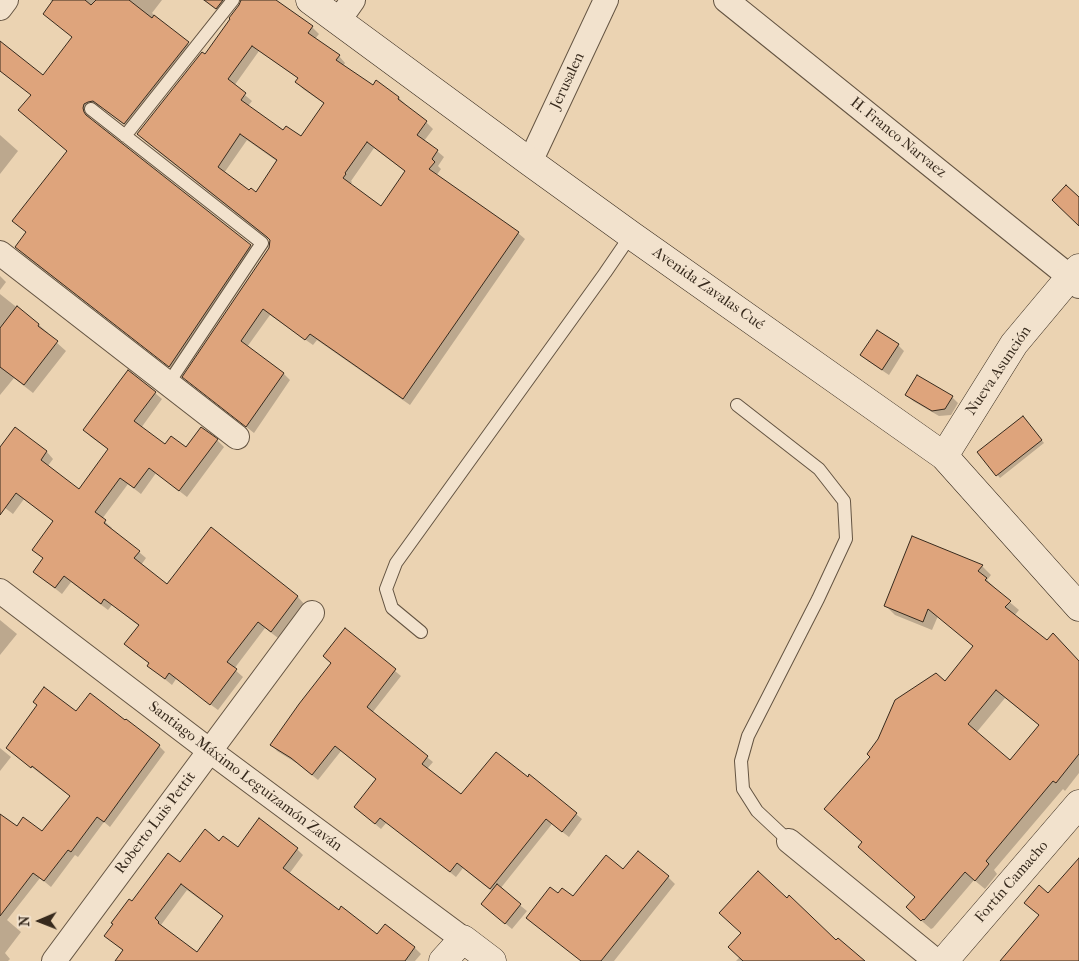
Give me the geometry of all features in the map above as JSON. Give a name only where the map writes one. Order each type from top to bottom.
[{"type":"main road","name":"Avenida Zavalas Cué","points":[[310,0],[346,10],[530,162],[944,456],[1079,607]]},
{"type":"main road","name":"Nueva Asunción","points":[[944,456],[1014,344],[1076,277]]},
{"type":"main road","name":"Fortín Camacho","points":[[944,961],[1079,804]]},
{"type":"main road","points":[[443,961],[463,939]]},
{"type":"main road","name":"Santiago Máximo Leguizamón Zaván","points":[[463,939],[492,961]]},
{"type":"street","points":[[0,8],[6,0]]},
{"type":"street","name":"Jerusalen","points":[[530,162],[606,0]]},
{"type":"street","name":"H. Franco Narvaez","points":[[726,0],[1076,277]]},
{"type":"street","points":[[0,253],[237,438]]},
{"type":"street","name":"Santiago Máximo Leguizamón Zaván","points":[[0,591],[210,751],[463,939]]},
{"type":"street","name":"Roberto Luis Pettit","points":[[54,961],[312,613]]},
{"type":"street","points":[[789,841],[936,961]]},
{"type":"lane","points":[[125,136],[233,0]]},
{"type":"lane","points":[[91,109],[262,243],[168,384]]},
{"type":"lane","points":[[421,632],[392,608],[386,589],[396,563],[631,235]]},
{"type":"lane","points":[[737,405],[819,468],[844,501],[846,539],[818,599],[748,736],[741,761],[743,789],[757,810],[789,841]]},
{"type":"building","points":[[53,0],[85,0],[91,5],[96,0],[129,0],[152,18],[154,15],[189,42],[124,124],[93,101],[84,104],[83,108],[86,115],[251,245],[169,367],[15,247],[26,232],[12,221],[67,151],[18,110],[31,95],[0,71],[0,41],[43,75],[72,37],[43,14]]},
{"type":"building","points":[[204,0],[223,0],[216,9]]},
{"type":"building","points":[[241,0],[276,0],[313,26],[308,33],[340,55],[336,60],[373,85],[376,80],[427,121],[417,135],[438,150],[432,159],[435,162],[429,169],[519,232],[403,399],[310,334],[305,340],[263,309],[241,341],[284,373],[246,427],[182,377],[269,248],[270,240],[137,134],[202,52],[205,54]],"holes":[[[252,46],[298,78],[295,82],[324,103],[301,136],[286,126],[283,130],[241,100],[246,93],[228,79]],[[240,134],[277,160],[256,192],[251,188],[249,190],[218,167]],[[367,142],[405,171],[381,206],[343,178]]]},
{"type":"building","points":[[1066,185],[1079,197],[1079,226],[1052,200]]},
{"type":"building","points":[[17,306],[39,324],[38,326],[58,341],[24,385],[0,367],[0,328]]},
{"type":"building","points":[[877,330],[899,344],[882,370],[860,355]]},
{"type":"building","points":[[128,370],[156,392],[134,421],[165,444],[171,436],[186,447],[201,427],[218,439],[179,491],[149,468],[134,488],[120,478],[95,512],[106,520],[104,523],[140,551],[134,558],[167,584],[211,527],[298,596],[271,632],[258,622],[227,662],[237,669],[210,705],[169,673],[165,679],[147,666],[149,663],[124,644],[139,625],[104,599],[101,604],[64,576],[55,588],[33,572],[43,558],[32,550],[53,521],[16,493],[0,515],[0,447],[15,427],[47,451],[41,460],[79,489],[108,449],[83,430]]},
{"type":"building","points":[[917,375],[953,396],[945,409],[932,411],[905,395]]},
{"type":"building","points":[[1023,416],[1042,440],[996,476],[977,452]]},
{"type":"building","points":[[912,536],[983,565],[978,571],[987,578],[985,580],[1011,601],[1005,607],[1047,640],[1053,633],[1079,661],[1079,754],[1056,783],[1053,781],[986,861],[989,864],[975,881],[965,872],[924,920],[921,921],[906,907],[915,897],[858,847],[862,842],[824,809],[870,757],[867,754],[878,739],[895,700],[936,673],[945,681],[973,646],[928,609],[923,622],[884,606]],"holes":[[[996,690],[1039,725],[1010,760],[968,724]]]},
{"type":"building","points":[[345,628],[396,669],[367,707],[428,756],[422,764],[461,794],[496,752],[528,777],[529,774],[577,813],[562,832],[546,819],[490,889],[457,863],[450,872],[380,818],[375,824],[354,807],[376,779],[335,746],[312,775],[291,758],[270,745],[331,663],[323,656]]},
{"type":"building","points":[[44,687],[76,711],[90,693],[160,745],[104,822],[97,817],[71,852],[68,850],[44,881],[33,873],[0,916],[0,814],[17,826],[23,817],[42,831],[70,796],[6,748],[37,705],[33,702]]},
{"type":"building","points":[[259,818],[298,848],[283,868],[339,910],[341,906],[377,934],[385,924],[415,947],[405,961],[115,961],[123,950],[104,936],[129,899],[132,901],[168,853],[180,862],[205,829],[219,841],[223,836],[238,847]],"holes":[[[181,884],[223,916],[197,952],[158,923],[155,918]]]},
{"type":"building","points":[[638,851],[669,876],[601,961],[581,961],[526,918],[550,887],[558,893],[562,888],[573,896],[606,855],[623,869]]},
{"type":"building","points":[[1079,858],[1079,961],[1000,961],[1039,915],[1024,903],[1039,885],[1048,893]]},
{"type":"building","points":[[758,871],[787,898],[789,895],[836,940],[838,938],[865,961],[743,961],[728,947],[741,933],[719,913]]},
{"type":"building","points":[[497,884],[521,904],[505,924],[481,904]]}]
